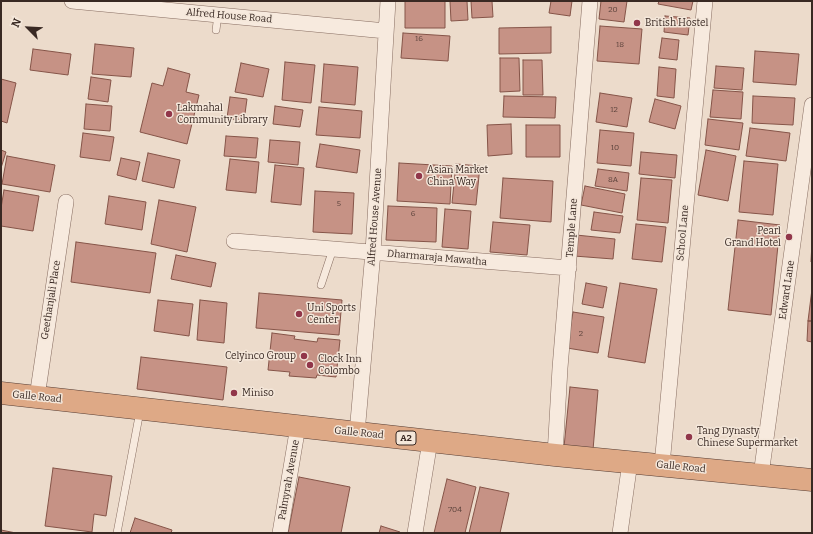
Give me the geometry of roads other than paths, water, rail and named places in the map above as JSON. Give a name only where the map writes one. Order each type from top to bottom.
[{"type":"highway","name":"Galle Road","points":[[1,393],[555,455],[812,480]]},
{"type":"street","name":"Alfred House Road","points":[[72,1],[92,2],[217,23],[386,31]]},
{"type":"street","name":"Alfred House Avenue","points":[[357,433],[373,252],[388,1]]},
{"type":"street","name":"Temple Lane","points":[[555,455],[560,368],[590,1]]},
{"type":"street","name":"School Lane","points":[[662,465],[705,1]]},
{"type":"street","name":"Edward Lane","points":[[761,475],[812,105]]},
{"type":"street","name":"Geethanjali Place","points":[[37,397],[66,202]]},
{"type":"street","name":"Dharmaraja Mawatha","points":[[234,241],[569,268]]},
{"type":"street","name":"Palmyrah Avenue","points":[[280,533],[298,426]]},
{"type":"street","points":[[415,533],[430,441]]},
{"type":"street","points":[[620,533],[630,462]]},
{"type":"lane","points":[[321,285],[333,250]]},
{"type":"lane","points":[[117,533],[140,409]]},
{"type":"place","name":"British Hostel","points":[[637,23]]},
{"type":"place","name":"Lakmahal Community Library","points":[[169,114]]},
{"type":"place","name":"Asian Market China Way","points":[[419,176]]},
{"type":"place","name":"Pearl Grand Hotel","points":[[789,237]]},
{"type":"place","name":"Uni Sports Center","points":[[299,314]]},
{"type":"place","name":"Celyinco Group","points":[[304,356]]},
{"type":"place","name":"Clock Inn Colombo","points":[[310,365]]},
{"type":"place","name":"Miniso","points":[[234,393]]},
{"type":"place","name":"Tang Dynasty Chinese Supermarket","points":[[689,437]]}]
